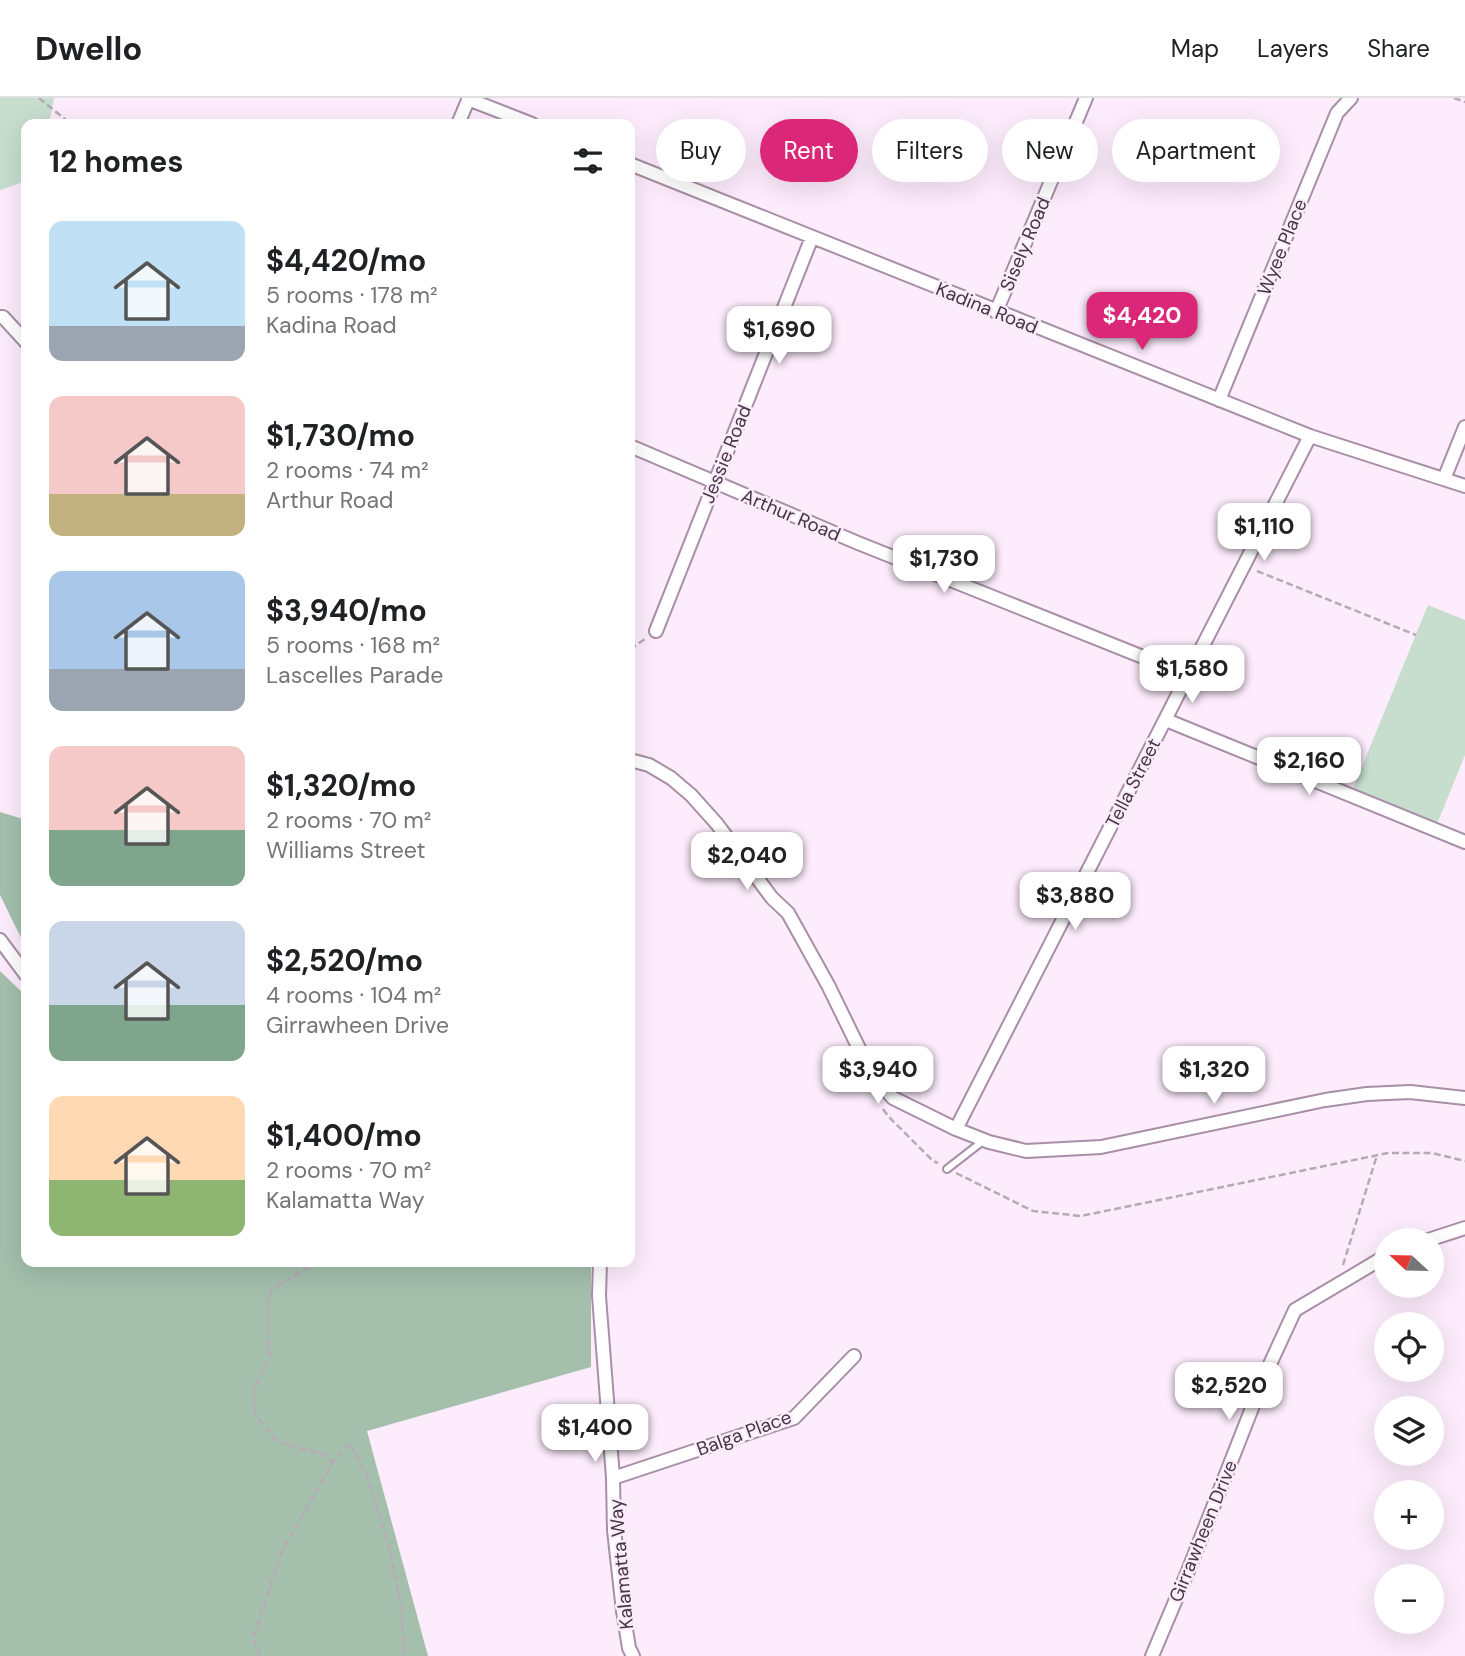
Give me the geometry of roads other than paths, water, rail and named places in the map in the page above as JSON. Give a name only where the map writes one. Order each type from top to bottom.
[{"type":"street","points":[[460,119],[469,98],[520,119]]},
{"type":"street","name":"Sisely Road","points":[[996,312],[1086,98]]},
{"type":"street","name":"Wyee Place","points":[[1219,400],[1337,113],[1351,98]]},
{"type":"street","name":"Kadina Road","points":[[635,166],[1310,436],[1465,486]]},
{"type":"street","name":"Jessie Road","points":[[656,631],[813,237]]},
{"type":"street","points":[[0,317],[21,337]]},
{"type":"street","points":[[1444,479],[1465,427]]},
{"type":"street","name":"Tella Street","points":[[956,1129],[1310,436]]},
{"type":"street","name":"Arthur Road","points":[[635,448],[858,543],[1188,675]]},
{"type":"street","points":[[1166,720],[1465,842]]},
{"type":"street","points":[[635,761],[649,765],[671,778],[691,795],[717,824],[772,898],[788,913],[878,1082],[893,1098],[956,1129],[1026,1151],[1101,1147],[1325,1100],[1367,1094],[1410,1092],[1465,1098]]},
{"type":"street","points":[[0,940],[21,968]]},
{"type":"street","points":[[1444,1235],[1465,1228]]},
{"type":"street","name":"Girrawheen Drive","points":[[1152,1656],[1265,1375],[1295,1310],[1374,1263]]},
{"type":"street","name":"Kalamatta Way","points":[[600,1267],[599,1296],[613,1478],[614,1530],[623,1611],[629,1648],[634,1656]]},
{"type":"street","name":"Balga Place","points":[[613,1478],[793,1419],[854,1356]]},
{"type":"lane","points":[[947,1168],[985,1140]]}]
